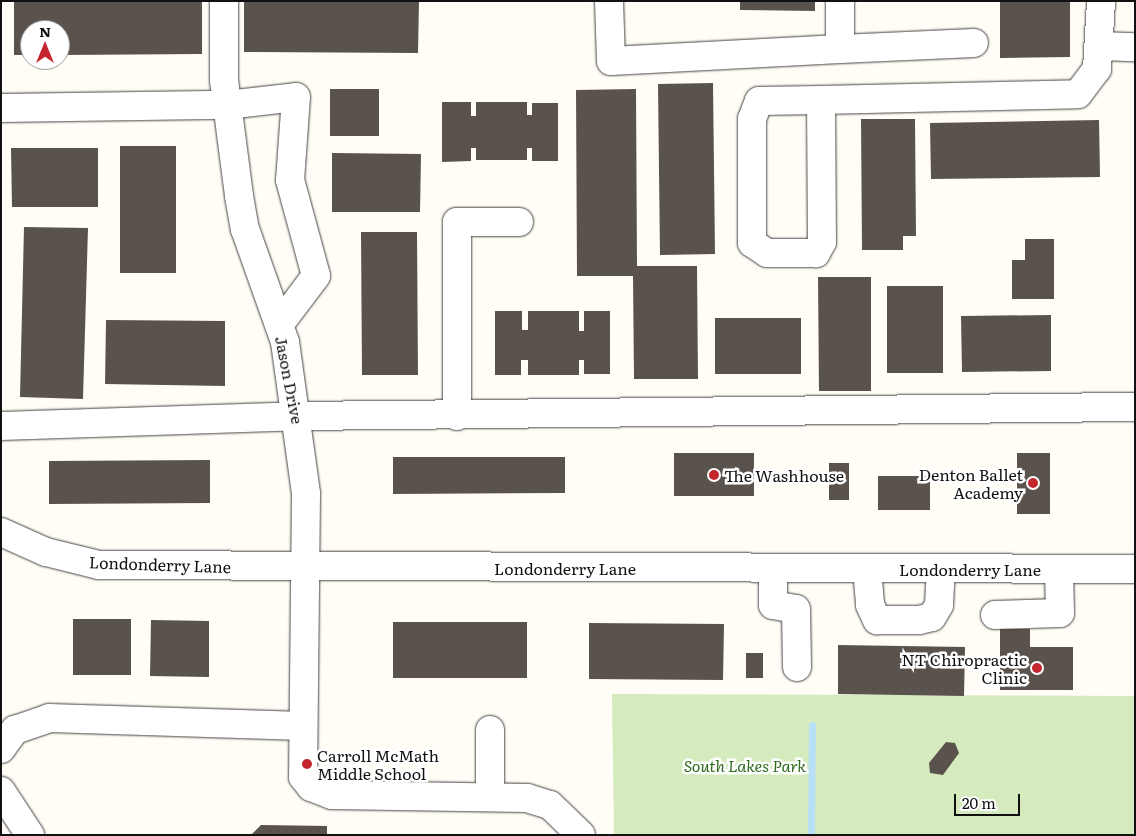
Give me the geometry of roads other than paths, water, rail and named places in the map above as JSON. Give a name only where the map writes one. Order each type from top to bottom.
[{"type":"street","name":"Jason Drive","points":[[224,1],[225,92],[245,229],[279,325],[298,416],[308,568],[303,776],[311,787],[332,795],[527,798],[550,805],[581,835]]},
{"type":"street","points":[[609,1],[611,61],[974,43]]},
{"type":"street","points":[[840,1],[840,49]]},
{"type":"street","points":[[821,100],[822,242],[816,253],[767,253],[752,243],[752,120],[759,101],[1078,94],[1097,68],[1100,46],[1101,1]]},
{"type":"street","points":[[1100,46],[1135,47]]},
{"type":"street","points":[[1,108],[225,92],[296,97],[290,180],[316,276],[279,325]]},
{"type":"street","points":[[457,416],[457,222],[519,222]]},
{"type":"street","points":[[1,426],[298,416],[457,416],[1135,407]]},
{"type":"street","name":"Londonderry Lane","points":[[1,532],[46,552],[99,565],[308,568],[1135,569]]},
{"type":"street","points":[[773,569],[773,605],[796,609],[797,667]]},
{"type":"street","points":[[867,569],[870,605],[877,620],[919,620],[932,618],[939,605],[941,569]]},
{"type":"street","points":[[995,615],[1060,613],[1060,569]]},
{"type":"street","points":[[1,749],[15,730],[49,718],[303,726]]},
{"type":"street","points":[[490,730],[490,797]]},
{"type":"street","points":[[1,791],[30,835]]},
{"type":"waterway","points":[[811,835],[812,725]]},
{"type":"place","name":"The Washhouse","points":[[714,475]]},
{"type":"place","name":"Denton Ballet Academy","points":[[1033,483]]},
{"type":"place","name":"NT Chiropractic Clinic","points":[[1037,668]]},
{"type":"place","name":"Carroll McMath Middle School","points":[[307,764]]},
{"type":"park label","name":"South Lakes Park","points":[[745,765]]}]
